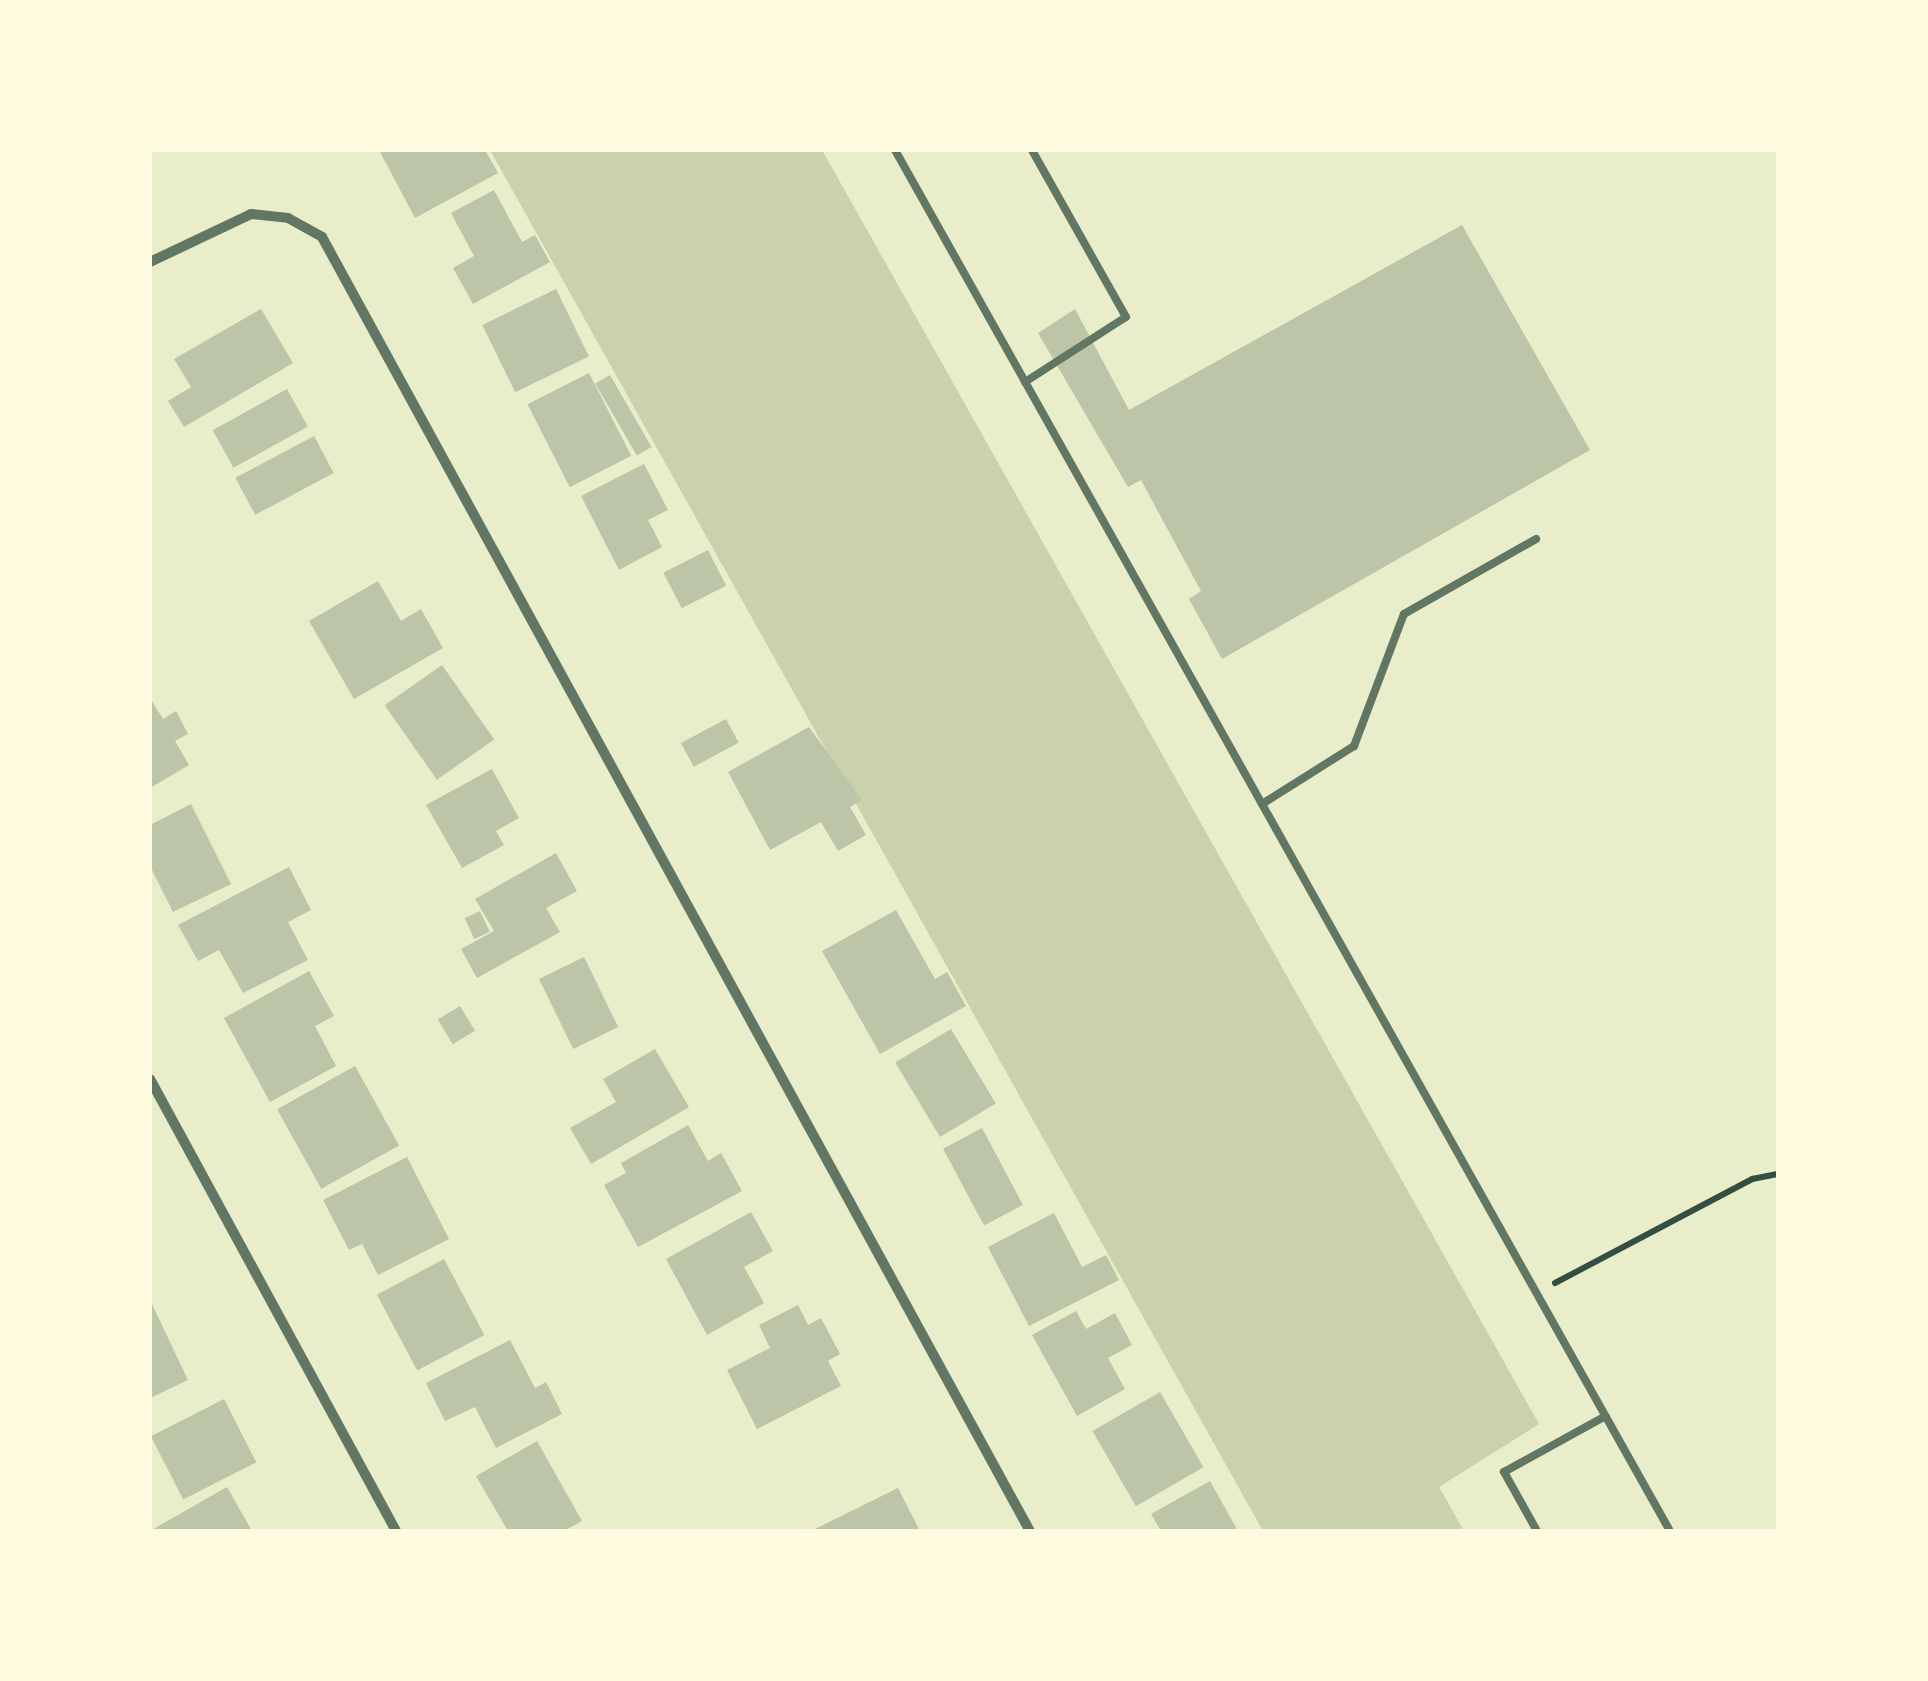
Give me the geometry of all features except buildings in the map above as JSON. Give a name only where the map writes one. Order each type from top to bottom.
[{"type":"street","points":[[150,262],[252,214],[288,218],[322,237],[1030,1531]]},
{"type":"street","points":[[150,1079],[396,1531]]},
{"type":"lane","points":[[895,150],[1670,1531]]},
{"type":"lane","points":[[1025,382],[1126,317],[1032,150]]},
{"type":"lane","points":[[1262,804],[1354,746],[1404,614],[1536,538]]},
{"type":"lane","points":[[1537,1531],[1504,1472],[1606,1416]]},
{"type":"path","points":[[1537,1293],[1691,1208],[1778,1174]]},
{"type":"green space","points":[[490,150],[822,150],[1539,1424],[1439,1487],[1464,1531],[1263,1531]]}]
